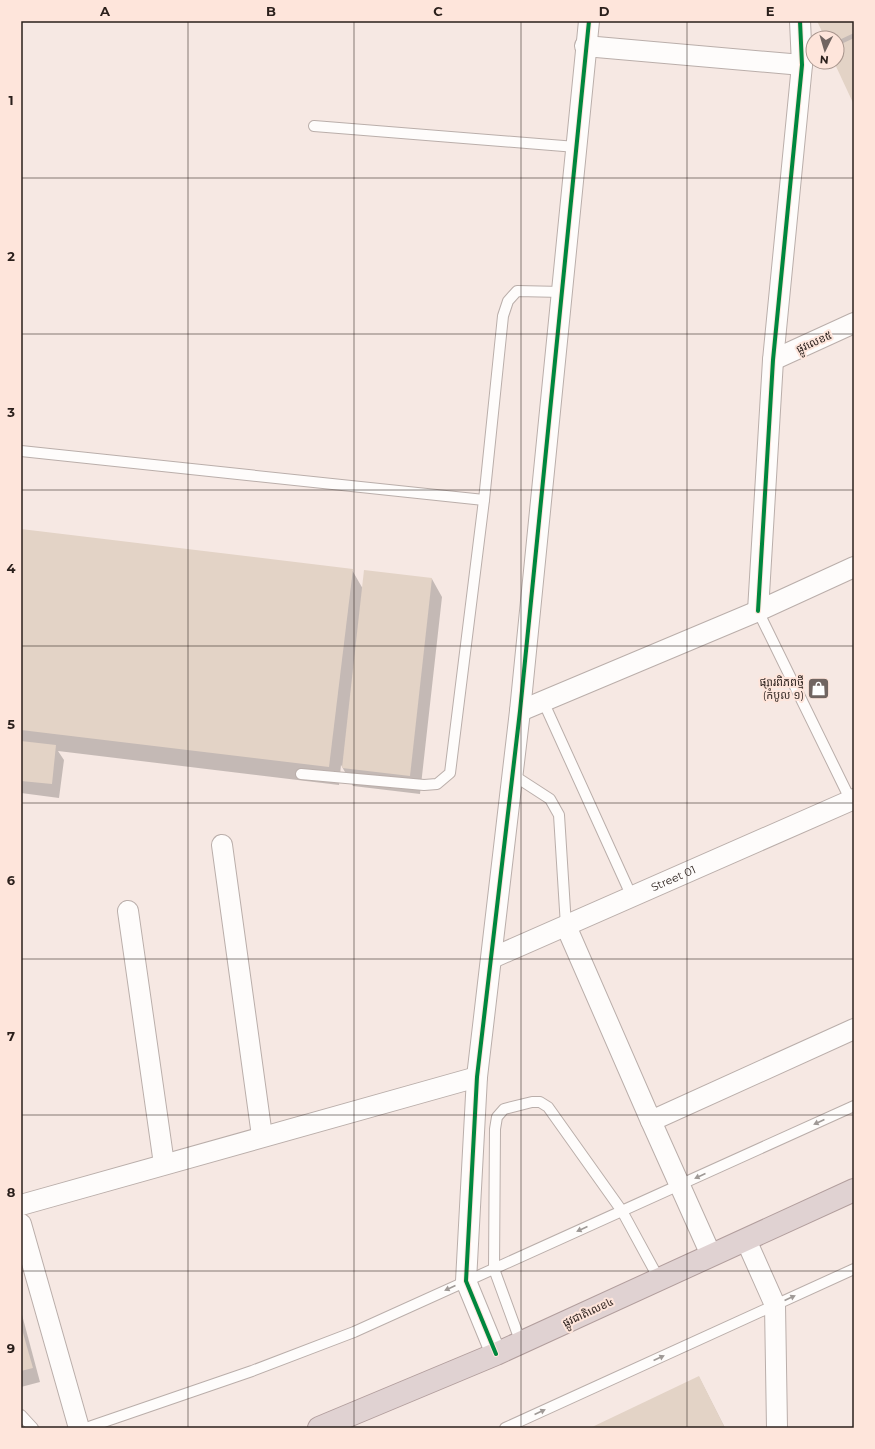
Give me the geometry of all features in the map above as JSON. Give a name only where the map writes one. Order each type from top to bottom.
[{"type":"highway","name":"ផ្លូវជាតិលេខ៤","points":[[319,1428],[521,1343],[854,1190]]},
{"type":"street","points":[[496,1354],[466,1281],[478,1077],[520,711],[588,21]]},
{"type":"street","points":[[758,611],[773,360],[802,65],[800,21]]},
{"type":"street","points":[[585,46],[802,65]]},
{"type":"street","name":"ផ្លូវលេខ៥","points":[[773,360],[854,323]]},
{"type":"street","points":[[520,711],[758,611],[854,567]]},
{"type":"street","name":"Street 01","points":[[492,958],[852,800]]},
{"type":"street","points":[[222,845],[262,1136]]},
{"type":"street","points":[[128,911],[164,1164]]},
{"type":"street","points":[[566,926],[711,1255]]},
{"type":"street","points":[[651,1121],[854,1030]]},
{"type":"street","points":[[21,1205],[262,1136],[478,1077]]},
{"type":"street","points":[[21,1224],[79,1428]]},
{"type":"street","points":[[746,1240],[775,1305],[777,1428]]},
{"type":"lane","points":[[314,126],[576,146]]},
{"type":"lane","points":[[301,774],[424,785],[437,784],[450,773],[484,500],[503,316],[508,300],[517,291],[562,292]]},
{"type":"lane","points":[[21,451],[484,500]]},
{"type":"lane","points":[[758,611],[852,800]]},
{"type":"lane","points":[[543,701],[632,897]]},
{"type":"lane","points":[[513,775],[550,799],[559,814],[566,926]]},
{"type":"lane","points":[[521,1343],[494,1269],[495,1129],[497,1118],[504,1110],[532,1102],[540,1102],[548,1107],[622,1211],[659,1279]]},
{"type":"lane","points":[[86,1428],[274,1363],[354,1332],[854,1106]]},
{"type":"lane","points":[[505,1428],[854,1269]]},
{"type":"lane","points":[[21,1415],[33,1428]]},
{"type":"building","points":[[817,21],[854,21],[854,33],[845,37],[845,30],[821,30]]},
{"type":"building","points":[[854,38],[854,105],[838,70],[845,70],[845,42]]},
{"type":"building","points":[[21,529],[353,569],[329,767],[21,730]]},
{"type":"building","points":[[364,570],[432,578],[410,776],[342,768]]},
{"type":"building","points":[[21,741],[56,745],[52,784],[21,781]]},
{"type":"building","points":[[21,1326],[33,1368],[21,1371]]},
{"type":"building","points":[[699,1376],[725,1428],[590,1428]]},
{"type":"cycle path","points":[[496,1354],[466,1281],[477,1077],[520,711],[589,21]]},
{"type":"cycle path","points":[[758,611],[773,360],[802,65],[800,21]]},
{"type":"place","name":"ផ្សារពិភពថ្មី (កំបូល ១)","points":[[819,688]]}]
